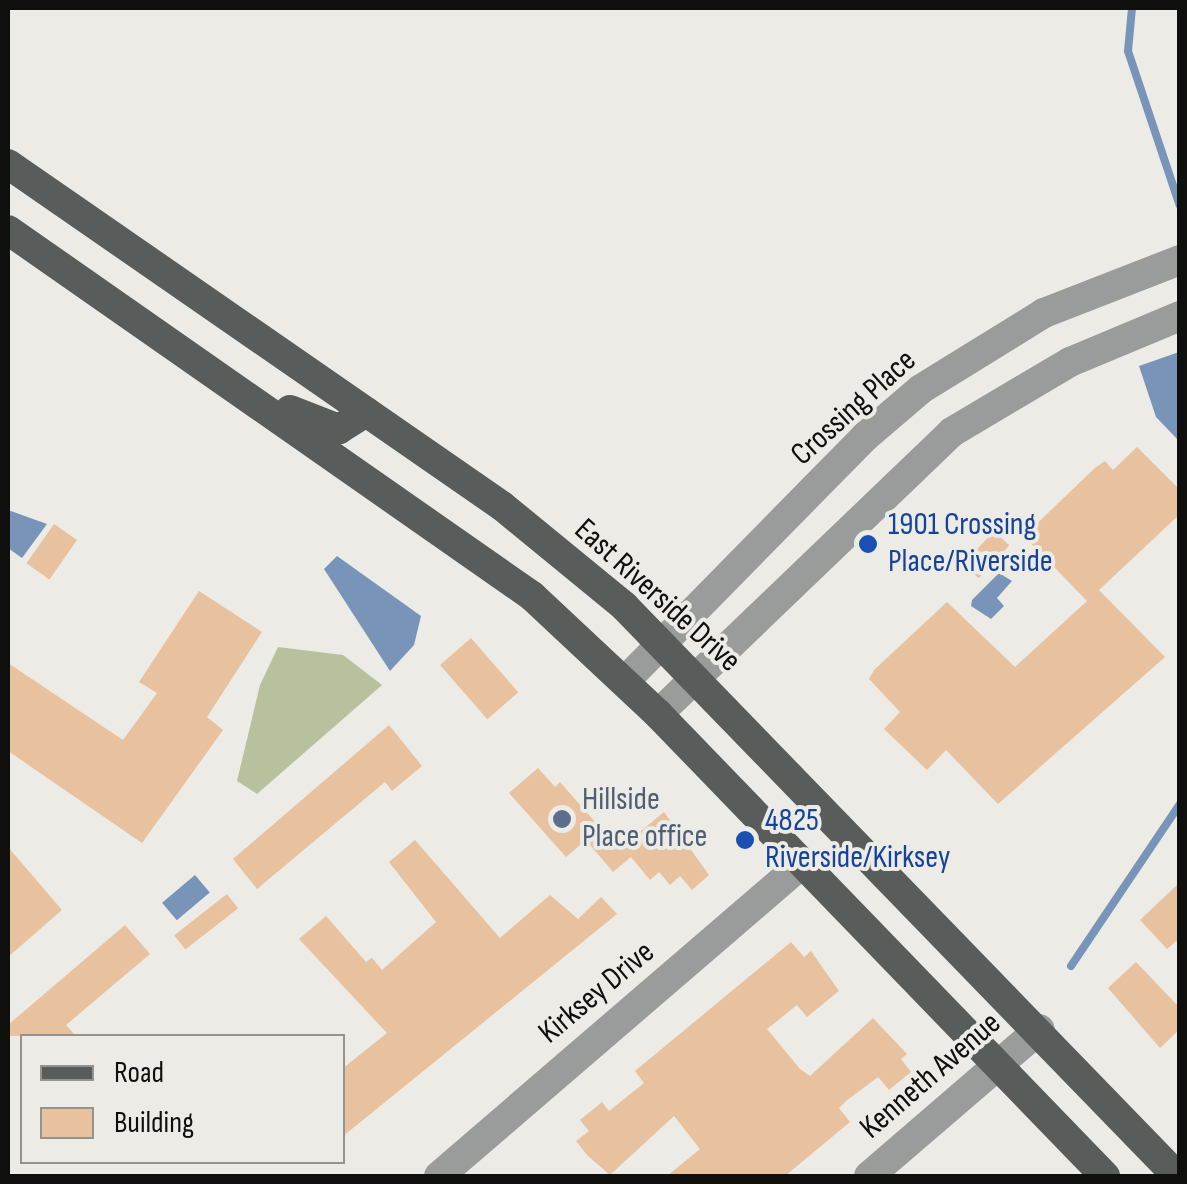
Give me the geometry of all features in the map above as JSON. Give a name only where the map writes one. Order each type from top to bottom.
[{"type":"main road","name":"East Riverside Drive","points":[[8,164],[502,506],[662,643],[1040,1029],[1177,1176]]},
{"type":"main road","points":[[8,230],[469,548],[625,681],[1105,1176]]},
{"type":"main road","points":[[244,394],[339,429],[366,412]]},
{"type":"street","name":"Crossing Place","points":[[625,681],[866,436],[933,380],[1044,313],[1175,262]]},
{"type":"street","points":[[658,714],[952,432],[1070,362],[1180,316]]},
{"type":"street","name":"Kirksey Drive","points":[[439,1176],[801,865]]},
{"type":"street","name":"Kenneth Avenue","points":[[869,1176],[1040,1029]]},
{"type":"green space","points":[[278,647],[343,655],[382,685],[257,794],[237,781],[260,685]]},
{"type":"water","points":[[1180,352],[1179,441],[1156,417],[1139,366]]},
{"type":"water","points":[[8,510],[47,524],[22,558],[8,548]]},
{"type":"water","points":[[337,556],[421,616],[414,645],[390,671],[324,569]]},
{"type":"water","points":[[999,573],[1012,581],[997,598],[1004,606],[991,619],[971,606],[972,600]]},
{"type":"water","points":[[195,875],[210,893],[177,920],[162,903]]},
{"type":"building","points":[[1137,447],[1180,490],[1180,514],[1099,590],[1165,657],[998,804],[946,750],[927,770],[884,729],[900,712],[869,679],[874,670],[947,602],[1015,667],[1087,601],[1024,536],[1096,467],[1105,461],[1113,470]]},
{"type":"building","points":[[54,524],[77,540],[49,579],[26,563]]},
{"type":"building","points":[[994,531],[1009,545],[979,578],[963,564]]},
{"type":"building","points":[[199,591],[262,632],[207,717],[223,730],[142,843],[8,751],[8,663],[123,740],[157,693],[139,682]]},
{"type":"building","points":[[471,638],[518,692],[487,719],[440,665]]},
{"type":"building","points":[[389,725],[422,766],[392,791],[385,782],[257,889],[233,859]]},
{"type":"building","points":[[538,768],[555,787],[560,782],[611,840],[621,832],[629,841],[664,812],[709,875],[692,890],[680,876],[670,885],[659,872],[650,880],[631,857],[613,872],[586,840],[566,857],[509,793]]},
{"type":"building","points":[[415,840],[500,938],[550,895],[578,919],[601,897],[617,914],[345,1135],[345,1067],[387,1033],[299,939],[326,916],[366,962],[372,958],[382,970],[436,922],[389,862]]},
{"type":"building","points":[[8,847],[62,910],[8,957]]},
{"type":"building","points":[[1180,882],[1180,938],[1167,949],[1140,920]]},
{"type":"building","points":[[227,894],[238,908],[185,949],[174,935]]},
{"type":"building","points":[[125,925],[150,954],[66,1025],[74,1034],[8,1036],[8,1025]]},
{"type":"building","points":[[791,942],[804,957],[811,951],[839,991],[807,1017],[797,1005],[767,1029],[800,1069],[810,1076],[873,1018],[907,1054],[901,1059],[911,1072],[889,1090],[878,1077],[846,1101],[839,1108],[850,1122],[785,1176],[667,1176],[700,1149],[674,1116],[610,1175],[576,1141],[589,1131],[580,1120],[602,1102],[609,1111],[644,1083],[635,1071]]},
{"type":"building","points":[[1136,962],[1180,1008],[1180,1029],[1160,1048],[1108,988]]},
{"type":"waterway","points":[[1132,8],[1128,51],[1180,206]]},
{"type":"waterway","points":[[1071,966],[1180,804]]},
{"type":"place","name":"1901 Crossing Place/Riverside","points":[[868,544]]},
{"type":"place","name":"Hillside Place office","points":[[562,819]]},
{"type":"place","name":"4825 Riverside/Kirksey","points":[[745,840]]}]
